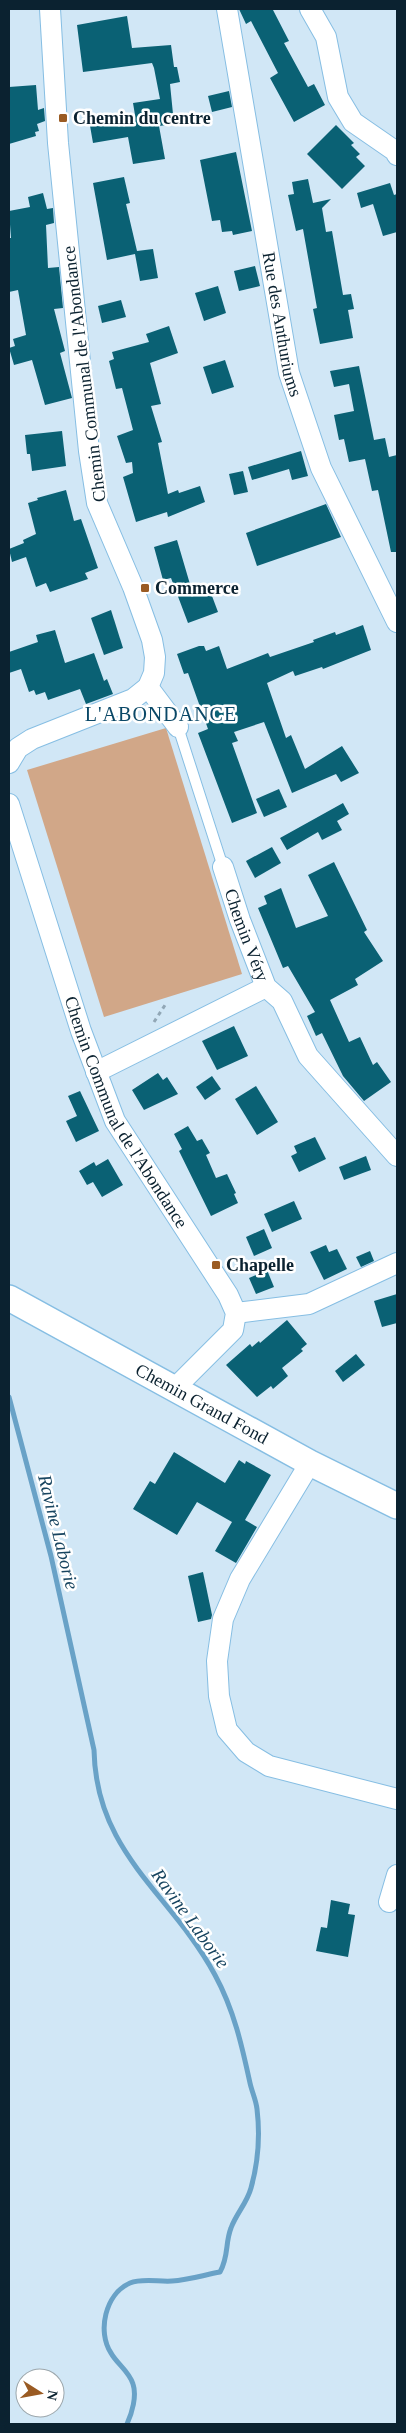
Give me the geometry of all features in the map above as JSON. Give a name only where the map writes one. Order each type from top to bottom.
[{"type":"street","name":"Chemin Communal de l'Abondance","points":[[50,9],[58,143],[90,460],[97,503],[133,587],[152,640],[155,657],[154,672],[148,687]]},
{"type":"street","name":"Rue des Anthuriums","points":[[227,9],[289,374],[321,468],[397,622]]},
{"type":"street","points":[[310,9],[326,37],[338,97],[353,122],[395,150],[397,155]]},
{"type":"street","name":"Chemin Véry","points":[[148,687],[178,727]]},
{"type":"street","points":[[9,763],[18,748],[32,738],[133,699],[148,687]]},
{"type":"street","name":"Chemin Communal de l'Abondance","points":[[9,804],[96,1072],[116,1121],[228,1295],[236,1313]]},
{"type":"street","name":"Chemin Véry","points":[[223,867],[240,920],[266,987],[282,1001],[308,1056],[397,1156]]},
{"type":"street","points":[[96,1072],[266,987]]},
{"type":"street","points":[[176,1391],[180,1382],[233,1330],[236,1313],[309,1304],[397,1263]]},
{"type":"street","name":"Chemin Grand Fond","points":[[9,1298],[310,1463],[397,1506]]},
{"type":"street","points":[[310,1463],[240,1579],[223,1619],[217,1661],[219,1696],[227,1730],[246,1752],[269,1766],[397,1799]]},
{"type":"street","points":[[389,1902],[397,1876]]},
{"type":"lane","name":"Chemin Véry","points":[[178,727],[223,867]]},
{"type":"shaded area","points":[[166,728],[242,974],[104,1017],[27,770]]},
{"type":"building","points":[[239,9],[275,9],[273,10],[289,41],[284,43],[308,87],[314,84],[325,105],[294,122],[270,78],[278,73],[251,21],[246,24]]},
{"type":"building","points":[[127,16],[132,48],[171,45],[174,67],[177,67],[180,82],[170,84],[174,124],[159,126],[165,159],[133,164],[128,137],[93,143],[89,120],[135,115],[133,103],[160,99],[152,63],[83,72],[77,25]]},
{"type":"building","points":[[36,85],[38,110],[44,108],[45,121],[37,124],[39,131],[35,132],[36,136],[9,144],[9,87]]},
{"type":"building","points":[[229,91],[232,107],[212,112],[208,96]]},
{"type":"building","points":[[336,125],[354,143],[351,145],[360,154],[356,157],[365,166],[342,189],[307,154]]},
{"type":"building","points":[[236,152],[252,231],[233,235],[232,231],[222,232],[220,220],[212,221],[200,160]]},
{"type":"building","points":[[124,177],[130,203],[126,204],[137,251],[153,249],[158,278],[140,281],[135,254],[107,260],[93,183]]},
{"type":"building","points":[[308,179],[313,203],[331,199],[322,208],[326,232],[332,231],[343,295],[351,294],[354,309],[348,310],[353,338],[320,344],[313,309],[317,308],[303,229],[296,231],[288,195],[294,194],[292,182]]},
{"type":"building","points":[[390,183],[394,195],[397,194],[397,232],[383,236],[373,204],[361,208],[357,193]]},
{"type":"building","points":[[43,193],[47,209],[53,208],[54,223],[46,225],[48,268],[59,267],[63,308],[54,309],[65,351],[60,353],[72,398],[45,405],[32,360],[14,365],[9,348],[15,346],[13,339],[26,335],[18,290],[9,292],[9,238],[11,238],[9,211],[30,207],[28,197]]},
{"type":"building","points":[[255,266],[260,286],[239,291],[234,271]]},
{"type":"building","points":[[218,286],[226,313],[204,321],[195,293]]},
{"type":"building","points":[[121,300],[126,317],[102,323],[98,306]]},
{"type":"building","points":[[169,326],[178,353],[150,363],[161,404],[151,406],[162,442],[158,443],[168,494],[178,490],[179,493],[200,486],[205,502],[168,517],[167,512],[136,522],[123,477],[133,473],[132,462],[126,463],[117,436],[133,430],[122,388],[116,389],[109,361],[114,359],[112,352],[149,342],[146,334]]},
{"type":"building","points":[[225,360],[234,387],[212,394],[203,367]]},
{"type":"building","points":[[359,366],[374,440],[385,438],[389,457],[397,455],[397,552],[391,552],[378,490],[372,491],[365,459],[349,462],[344,439],[339,440],[334,415],[354,411],[349,384],[334,387],[330,371]]},
{"type":"building","points":[[62,431],[66,466],[32,471],[30,454],[27,454],[25,435]]},
{"type":"building","points":[[301,451],[308,476],[292,480],[289,469],[252,480],[248,467]]},
{"type":"building","points":[[243,471],[248,492],[234,495],[229,474]]},
{"type":"building","points":[[66,490],[74,521],[81,519],[98,568],[85,573],[88,579],[50,592],[46,583],[36,587],[26,557],[12,562],[9,549],[24,543],[23,540],[36,534],[28,503],[38,500],[37,498]]},
{"type":"building","points":[[326,504],[341,537],[257,566],[246,533]]},
{"type":"building","points":[[177,540],[192,591],[197,589],[198,592],[209,588],[218,612],[188,623],[171,578],[163,580],[154,547]]},
{"type":"building","points":[[111,610],[123,648],[104,655],[91,618]]},
{"type":"building","points":[[363,625],[371,650],[323,669],[322,667],[295,676],[293,671],[267,683],[286,738],[291,735],[305,769],[342,746],[359,773],[341,782],[336,774],[292,793],[264,722],[234,732],[238,741],[232,743],[257,813],[232,823],[198,733],[208,729],[188,673],[184,674],[177,654],[199,646],[204,646],[206,651],[219,646],[227,669],[268,653],[270,657],[314,642],[313,640],[335,632],[336,635]]},
{"type":"building","points":[[55,630],[65,663],[94,653],[104,681],[107,679],[113,694],[86,704],[80,689],[48,700],[45,692],[36,695],[34,690],[29,692],[21,669],[9,673],[9,652],[38,642],[36,635]]},
{"type":"building","points":[[279,789],[287,807],[264,817],[256,799]]},
{"type":"building","points":[[343,803],[349,814],[337,821],[342,830],[322,840],[318,832],[287,850],[280,838]]},
{"type":"building","points":[[272,847],[281,863],[255,878],[246,861]]},
{"type":"building","points":[[334,862],[367,930],[364,932],[383,961],[355,979],[358,985],[330,1000],[349,1042],[360,1037],[373,1065],[377,1062],[391,1082],[364,1101],[343,1076],[322,1033],[316,1036],[307,1016],[315,1012],[288,966],[283,968],[258,908],[267,904],[264,896],[281,888],[296,928],[328,916],[308,875]]},
{"type":"building","points":[[234,1026],[248,1056],[217,1070],[202,1041]]},
{"type":"building","points":[[158,1073],[163,1080],[167,1077],[178,1094],[144,1110],[132,1090]]},
{"type":"building","points":[[212,1076],[221,1089],[205,1100],[196,1087]]},
{"type":"building","points":[[256,1086],[278,1122],[257,1135],[235,1099]]},
{"type":"building","points":[[80,1091],[99,1131],[76,1142],[66,1121],[77,1116],[68,1096]]},
{"type":"building","points":[[188,1126],[197,1141],[202,1139],[210,1153],[206,1155],[216,1178],[227,1174],[236,1193],[234,1194],[238,1203],[211,1216],[179,1151],[182,1149],[174,1134]]},
{"type":"building","points":[[315,1137],[326,1159],[299,1172],[291,1156],[297,1153],[294,1146]]},
{"type":"building","points":[[366,1156],[371,1170],[344,1180],[339,1167]]},
{"type":"building","points":[[108,1159],[123,1185],[102,1197],[93,1182],[87,1185],[79,1171],[94,1162],[96,1166]]},
{"type":"building","points":[[294,1201],[302,1219],[272,1232],[264,1214]]},
{"type":"building","points":[[264,1229],[272,1248],[254,1256],[246,1237]]},
{"type":"building","points":[[326,1245],[329,1252],[337,1249],[347,1269],[324,1280],[310,1252]]},
{"type":"building","points":[[370,1251],[374,1261],[361,1267],[356,1257]]},
{"type":"building","points":[[267,1270],[274,1287],[256,1294],[249,1278]]},
{"type":"building","points":[[397,1294],[397,1323],[382,1327],[374,1301]]},
{"type":"building","points":[[287,1320],[307,1344],[301,1349],[303,1351],[282,1368],[288,1376],[273,1389],[271,1386],[257,1397],[226,1365],[250,1344],[252,1347],[259,1341],[260,1343]]},
{"type":"building","points":[[356,1354],[365,1365],[343,1382],[335,1371]]},
{"type":"building","points":[[174,1452],[225,1483],[239,1460],[245,1464],[246,1461],[271,1475],[245,1520],[257,1527],[236,1563],[215,1551],[232,1522],[197,1502],[177,1535],[133,1509],[150,1481],[155,1484]]},
{"type":"building","points":[[203,1572],[212,1615],[211,1619],[198,1622],[188,1576]]},
{"type":"building","points":[[331,1900],[350,1904],[348,1914],[355,1915],[348,1957],[316,1951],[321,1927],[327,1928]]},
{"type":"waterway","name":"Ravine Laborie","points":[[9,1397],[51,1556],[94,1750],[98,1786],[108,1818],[122,1845],[139,1871],[197,1946],[222,1988],[237,2028],[257,2109],[258,2148],[251,2188],[231,2228],[225,2260],[220,2272],[190,2279],[145,2280],[130,2283],[121,2288],[109,2304],[104,2325],[107,2344],[114,2357],[129,2375],[134,2389],[131,2415],[127,2424]]},
{"type":"place","name":"Chemin du centre","points":[[63,118]]},
{"type":"place","name":"Commerce","points":[[145,588]]},
{"type":"place","name":"Chapelle","points":[[216,1265]]},
{"type":"district","name":"L'ABONDANCE","points":[[161,714]]}]
